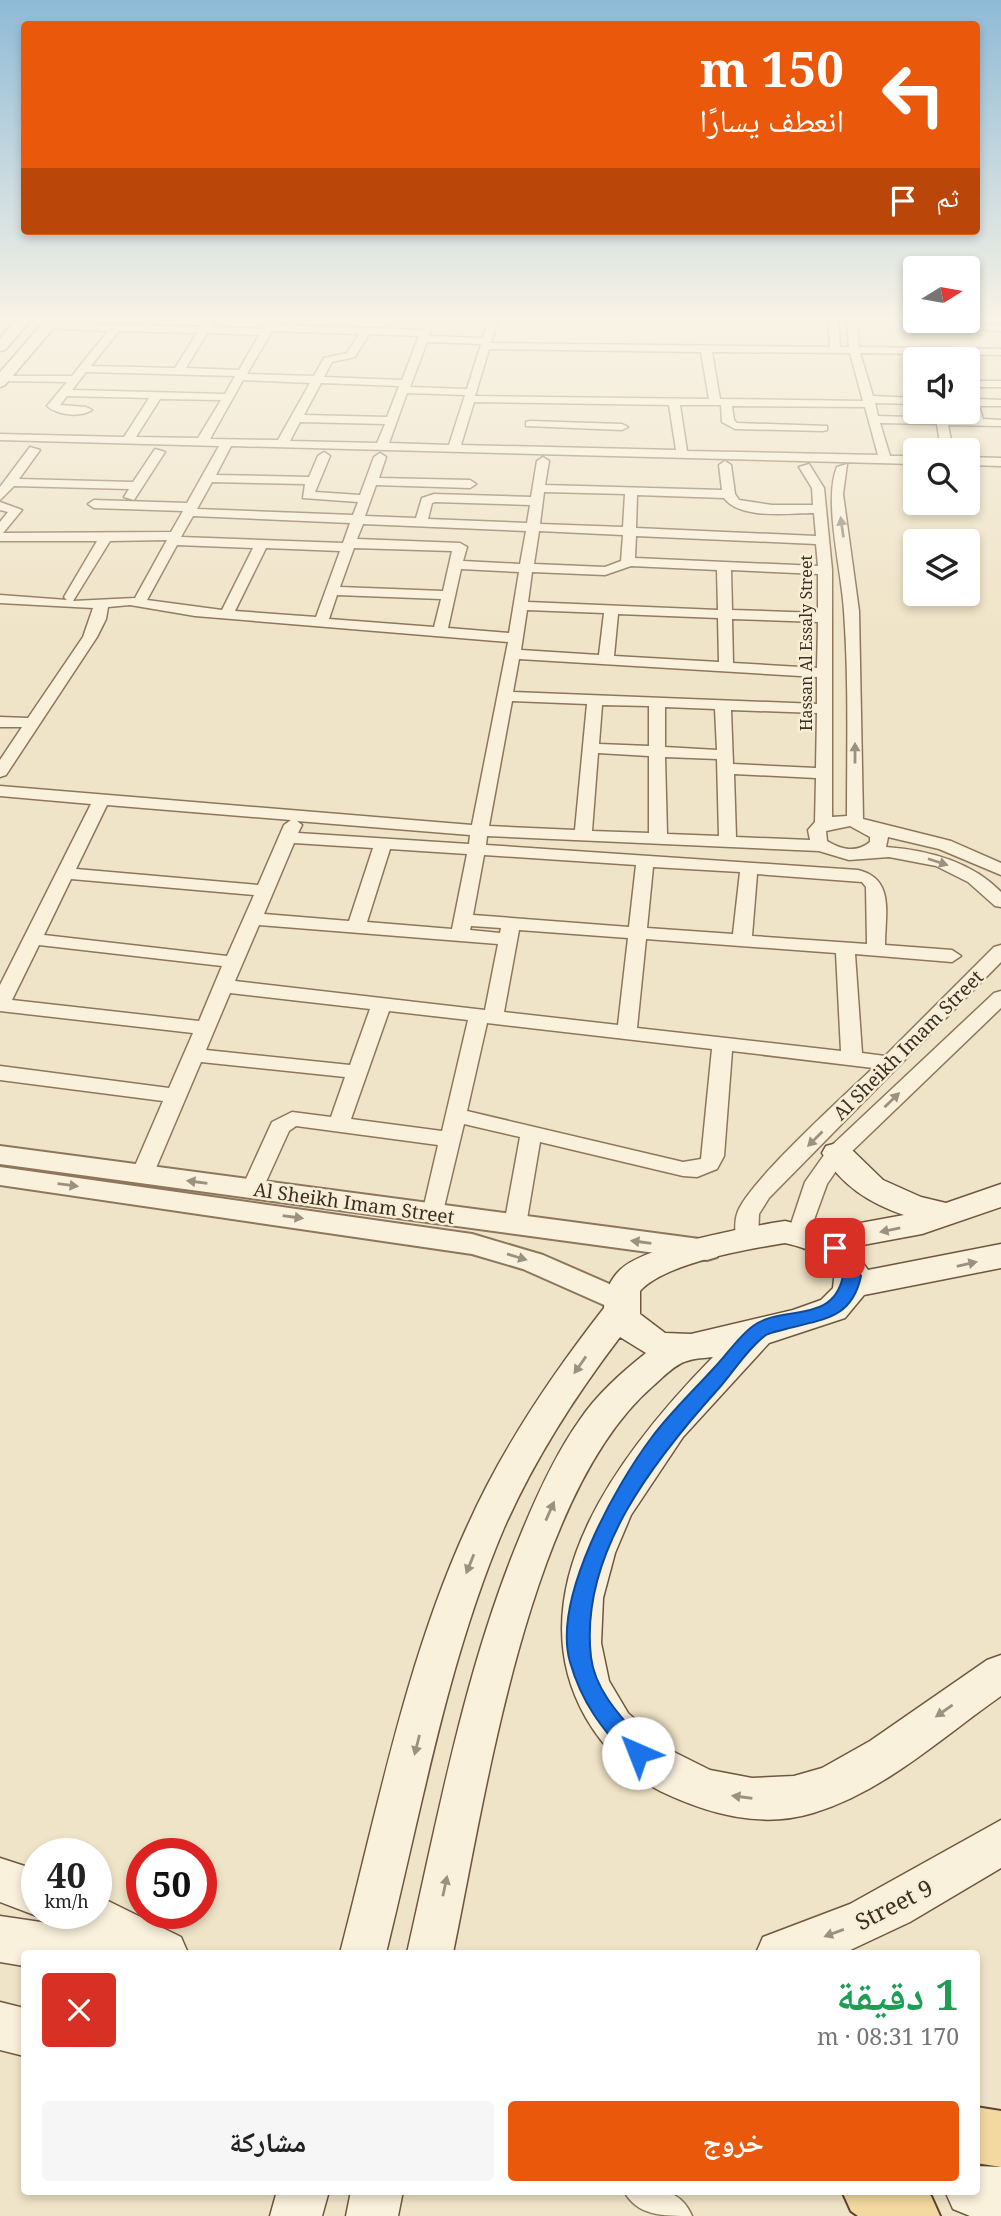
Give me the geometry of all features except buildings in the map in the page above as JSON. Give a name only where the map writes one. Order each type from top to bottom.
[{"type":"main road","points":[[837,1153],[855,1175],[881,1194],[915,1208],[951,1214]]},
{"type":"main road","points":[[364,1950],[433,1679],[466,1574],[508,1482],[572,1377],[621,1306],[627,1283],[644,1270],[773,1233],[812,1237],[890,1230],[951,1214],[1001,1195]]},
{"type":"main road","points":[[621,1306],[632,1329],[641,1337],[678,1348],[691,1348],[832,1309],[842,1303],[852,1285],[852,1276],[843,1256],[812,1237]]},
{"type":"main road","points":[[852,1285],[1001,1256]]},
{"type":"main road","points":[[760,1330],[671,1426],[650,1453],[631,1482],[601,1544],[579,1609],[577,1634],[580,1659],[600,1709],[638,1753],[681,1780],[720,1794],[781,1798],[838,1784],[1001,1673]]},
{"type":"main road","points":[[431,1950],[488,1691],[525,1570],[583,1444],[615,1400],[634,1381],[678,1348]]},
{"type":"main road","name":"Street 9","points":[[787,1950],[847,1928],[903,1903],[1001,1842]]},
{"type":"main road","points":[[0,1880],[21,1887]]},
{"type":"main road","points":[[112,1926],[159,1950]]},
{"type":"main road","points":[[0,1938],[72,1950]]},
{"type":"main road","points":[[0,2026],[21,2031]]},
{"type":"main road","points":[[0,2049],[21,2045]]},
{"type":"main road","points":[[980,2136],[1001,2139]]},
{"type":"main road","points":[[980,2192],[1001,2193]]},
{"type":"main road","points":[[296,2216],[302,2195]]},
{"type":"main road","points":[[372,2216],[376,2195]]},
{"type":"main road","points":[[877,2195],[911,2216]]},
{"type":"street","points":[[128,440],[141,420]]},
{"type":"street","points":[[202,442],[215,420]]},
{"type":"street","points":[[282,444],[296,420]]},
{"type":"street","points":[[321,622],[393,421],[374,420]]},
{"type":"street","points":[[454,448],[463,420]]},
{"type":"street","points":[[524,450],[531,420]]},
{"type":"street","points":[[622,420],[622,452]]},
{"type":"street","points":[[677,420],[682,454]]},
{"type":"street","points":[[727,420],[735,426],[826,443],[885,459],[903,460]]},
{"type":"street","points":[[821,420],[826,443]]},
{"type":"street","points":[[874,420],[885,459]]},
{"type":"street","points":[[980,422],[1001,423]]},
{"type":"street","points":[[530,424],[622,426]]},
{"type":"street","points":[[0,437],[202,442],[224,448],[324,456],[454,448],[682,454],[826,443]]},
{"type":"street","points":[[0,449],[159,452],[282,444],[543,461],[725,465],[809,472],[903,469]]},
{"type":"street","points":[[139,602],[224,448]]},
{"type":"street","points":[[0,496],[34,450]]},
{"type":"street","points":[[125,505],[159,452]]},
{"type":"street","points":[[324,456],[308,496],[365,499]]},
{"type":"street","points":[[461,927],[506,696],[543,461]]},
{"type":"street","points":[[980,461],[1001,462]]},
{"type":"street","points":[[725,465],[732,501],[744,506],[821,509]]},
{"type":"street","points":[[980,470],[1001,470]]},
{"type":"street","name":"Hassan Al Essaly Street","points":[[809,472],[821,509],[825,570],[822,773],[824,824],[816,834],[823,846]]},
{"type":"street","points":[[841,472],[837,491],[849,576],[854,645],[855,822]]},
{"type":"street","points":[[371,481],[471,477],[466,498]]},
{"type":"street","points":[[207,478],[267,498],[357,520],[823,540]]},
{"type":"street","points":[[0,537],[83,521],[125,505],[190,510],[267,498],[312,481]]},
{"type":"street","points":[[10,482],[137,486]]},
{"type":"street","points":[[83,521],[107,485]]},
{"type":"street","points":[[421,522],[428,500],[631,491],[729,494]]},
{"type":"street","points":[[628,562],[631,491]]},
{"type":"street","points":[[0,506],[16,510],[0,530]]},
{"type":"street","points":[[83,521],[107,534],[261,544],[460,547]]},
{"type":"street","points":[[440,632],[466,524]]},
{"type":"street","points":[[71,597],[107,534]]},
{"type":"street","points":[[227,614],[261,544]]},
{"type":"street","points":[[455,570],[605,571],[620,568],[628,562],[825,570]]},
{"type":"street","points":[[724,566],[726,667]]},
{"type":"street","points":[[0,590],[71,597],[95,603]]},
{"type":"street","points":[[332,591],[449,595]]},
{"type":"street","points":[[0,599],[139,602],[227,614],[516,638]]},
{"type":"street","points":[[0,772],[95,628],[95,603]]},
{"type":"street","points":[[521,606],[826,618]]},
{"type":"street","points":[[606,660],[611,609]]},
{"type":"street","points":[[513,654],[606,660],[687,684],[723,705],[824,709]]},
{"type":"street","points":[[506,696],[657,702],[687,684],[726,667],[825,673]]},
{"type":"street","points":[[583,837],[595,700]]},
{"type":"street","points":[[657,702],[658,840]]},
{"type":"street","points":[[723,705],[728,843]]},
{"type":"street","points":[[0,722],[32,723]]},
{"type":"street","points":[[591,748],[657,752],[822,773]]},
{"type":"street","points":[[0,791],[480,831],[823,846],[843,854],[871,851],[914,855],[942,862],[977,880],[1001,902]]},
{"type":"street","points":[[101,800],[0,1005],[205,1028]]},
{"type":"street","points":[[142,1175],[296,817]]},
{"type":"street","points":[[824,824],[855,822],[945,845],[1001,870]]},
{"type":"street","points":[[871,851],[880,841],[872,828]]},
{"type":"street","points":[[288,837],[868,878],[875,886],[876,951]]},
{"type":"street","points":[[356,927],[383,844]]},
{"type":"street","points":[[627,1032],[645,861]]},
{"type":"street","points":[[743,941],[749,868]]},
{"type":"street","points":[[65,873],[265,891]]},
{"type":"street","points":[[253,919],[356,927],[461,927],[510,931],[637,933],[952,957]]},
{"type":"street","points":[[433,1214],[456,1115],[510,931]]},
{"type":"street","points":[[32,939],[234,962]]},
{"type":"street","points":[[845,948],[852,1059]]},
{"type":"street","name":"Al Sheikh Imam Street","points":[[747,1240],[748,1214],[753,1203],[1001,951]]},
{"type":"street","points":[[223,986],[890,1063]]},
{"type":"street","name":"Al Sheikh Imam Street","points":[[812,1237],[816,1182],[837,1153],[1001,997]]},
{"type":"street","points":[[340,1124],[382,1004]]},
{"type":"street","points":[[456,1115],[683,1169],[706,1167],[713,1156],[723,1044]]},
{"type":"street","points":[[193,1055],[358,1072]]},
{"type":"street","points":[[0,1073],[176,1096]]},
{"type":"street","points":[[252,1190],[283,1123],[298,1118],[450,1139]]},
{"type":"street","points":[[515,1225],[531,1133]]},
{"type":"street","name":"Al Sheikh Imam Street","points":[[0,1155],[709,1251]]},
{"type":"street","name":"Al Sheikh Imam Street","points":[[0,1176],[472,1244],[553,1269],[621,1306]]},
{"type":"street","points":[[647,2195],[674,2216]]},
{"type":"route","points":[[638,1753],[600,1709],[588,1685],[580,1659],[577,1634],[579,1609],[601,1544],[631,1482],[650,1453],[682,1413],[760,1330],[821,1314],[842,1303],[852,1285],[852,1276],[843,1256],[835,1248]]}]
